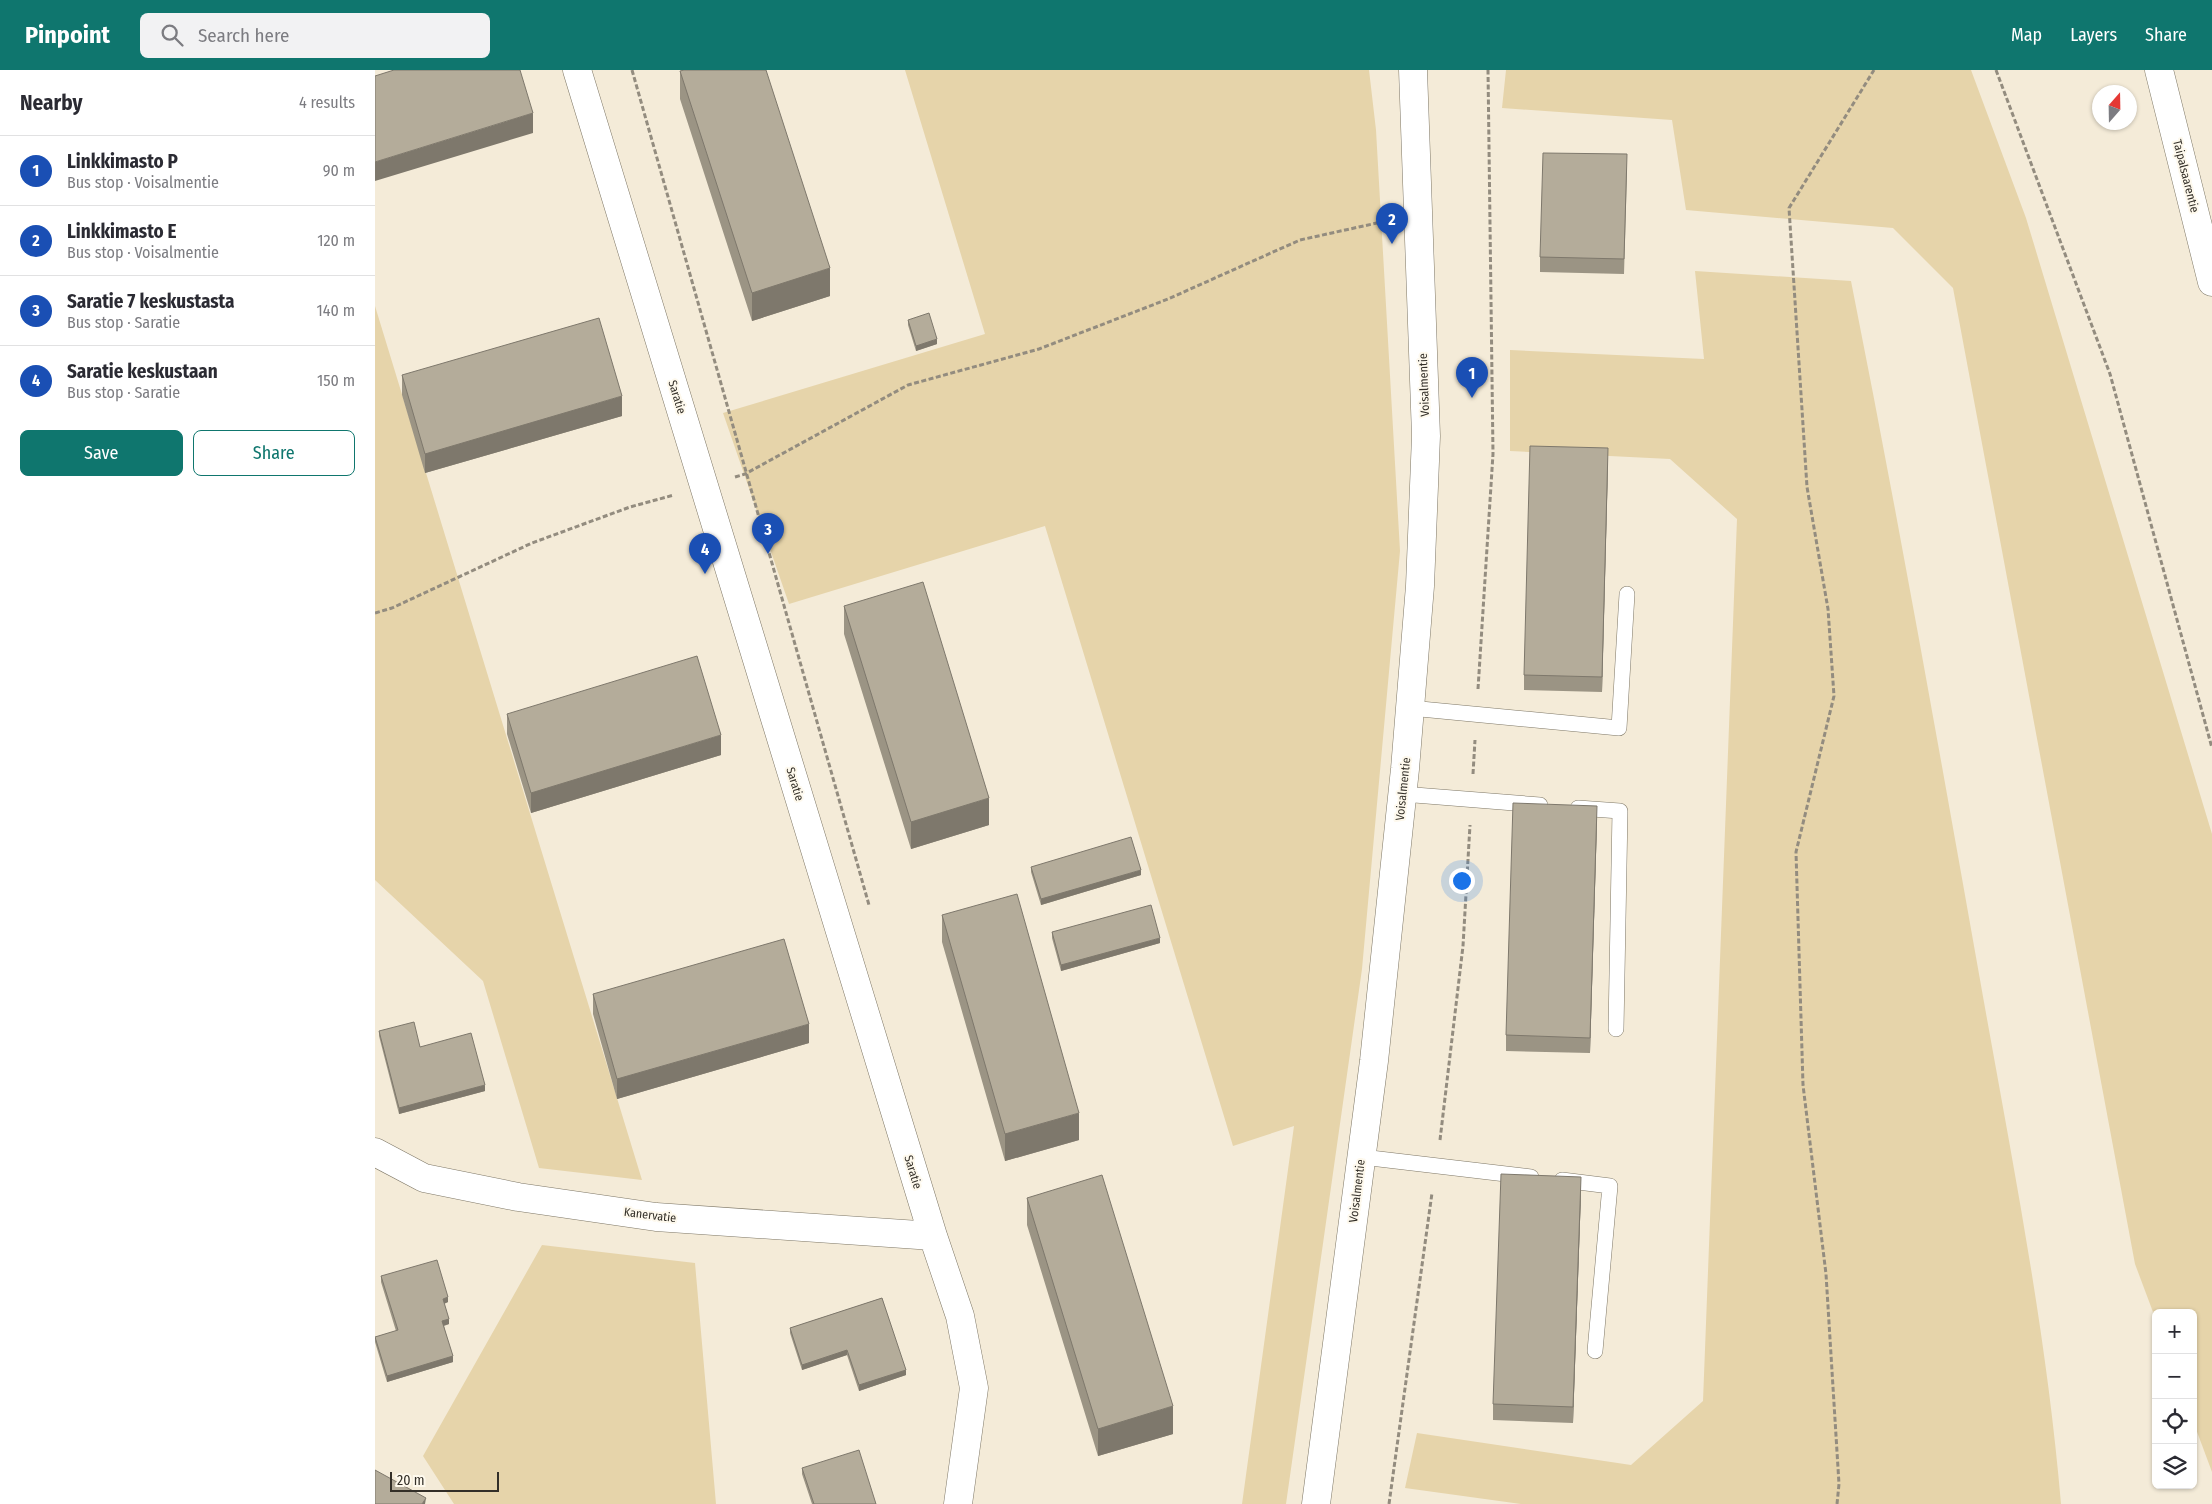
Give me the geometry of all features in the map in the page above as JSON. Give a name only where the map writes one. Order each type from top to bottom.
[{"type":"street","name":"Saratie","points":[[577,70],[933,1236],[960,1316],[974,1388],[958,1504]]},
{"type":"street","name":"Voisalmentie","points":[[1316,1504],[1374,1061],[1402,794],[1420,586],[1426,436],[1413,70]]},
{"type":"street","name":"Taipalsaarentie","points":[[2159,70],[2212,282]]},
{"type":"street","name":"Kanervatie","points":[[375,1152],[424,1178],[538,1200],[656,1217],[933,1236]]},
{"type":"lane","points":[[1410,708],[1619,728],[1627,594]]},
{"type":"lane","points":[[1402,794],[1619,811],[1616,1030]]},
{"type":"lane","points":[[1361,1157],[1610,1186],[1595,1351]]},
{"type":"path","points":[[1837,1504],[1839,1484],[1826,1274],[1803,1084],[1796,852],[1834,696],[1828,609],[1807,486],[1789,208],[1873,70]]},
{"type":"path","points":[[1996,70],[2110,374],[2212,748]]},
{"type":"path","points":[[375,613],[392,608],[532,543],[630,507],[745,474],[908,385],[1039,349],[1168,299],[1300,240],[1389,220]]},
{"type":"shaded area","points":[[905,70],[1369,70],[1376,130],[1400,551],[1362,969],[1286,1504],[1242,1504],[1294,1126],[1233,1146],[1045,526],[789,604],[723,413],[985,334]]},
{"type":"shaded area","points":[[1506,70],[1971,70],[2026,218],[2212,834],[2212,1472],[2197,1432],[2197,1309],[2152,1309],[2135,1264],[1953,288],[1893,228],[1686,210],[1672,120],[1502,108]]},
{"type":"shaded area","points":[[1695,271],[1851,281],[1885,454],[2015,1172],[2037,1304],[2061,1504],[1521,1504],[1405,1488],[1417,1433],[1631,1465],[1703,1401],[1737,519],[1670,459],[1510,451],[1510,350],[1704,359]]},
{"type":"shaded area","points":[[375,306],[642,1180],[539,1168],[483,981],[375,880]]},
{"type":"shaded area","points":[[542,1245],[695,1263],[716,1504],[454,1504],[423,1456]]},
{"type":"building","points":[[394,70],[520,70],[533,113],[375,162],[375,76]]},
{"type":"building","points":[[766,70],[830,268],[752,293],[680,71]]},
{"type":"building","points":[[1543,153],[1627,154],[1624,259],[1540,257]]},
{"type":"building","points":[[929,313],[937,339],[916,346],[908,320]]},
{"type":"building","points":[[599,318],[622,396],[425,454],[402,375]]},
{"type":"building","points":[[1530,446],[1608,448],[1602,677],[1524,675]]},
{"type":"building","points":[[923,582],[989,798],[911,822],[844,606]]},
{"type":"building","points":[[697,656],[721,735],[531,793],[507,714]]},
{"type":"building","points":[[1513,803],[1597,806],[1590,1038],[1506,1035]]},
{"type":"building","points":[[1131,837],[1141,870],[1041,899],[1031,867]]},
{"type":"building","points":[[1017,894],[1079,1113],[1005,1134],[942,915]]},
{"type":"building","points":[[1151,905],[1160,938],[1061,965],[1052,932]]},
{"type":"building","points":[[784,939],[809,1024],[617,1079],[593,994]]},
{"type":"building","points":[[414,1022],[420,1047],[471,1033],[485,1085],[399,1108],[379,1031]]},
{"type":"building","points":[[1501,1174],[1581,1177],[1573,1407],[1493,1404]]},
{"type":"building","points":[[1102,1175],[1173,1406],[1098,1429],[1027,1198]]},
{"type":"building","points":[[437,1260],[448,1297],[443,1299],[449,1319],[442,1321],[453,1356],[387,1376],[375,1337],[398,1330],[381,1276]]},
{"type":"building","points":[[882,1298],[906,1370],[859,1385],[847,1350],[802,1365],[790,1328]]},
{"type":"building","points":[[859,1450],[876,1504],[814,1504],[802,1468]]},
{"type":"building","points":[[375,1470],[426,1498],[422,1504],[375,1504]]},
{"type":"place","name":"Linkkimasto E","points":[[1392,244]]},
{"type":"place","name":"Linkkimasto P","points":[[1472,398]]},
{"type":"place","name":"Saratie 7 keskustasta","points":[[768,554]]},
{"type":"place","name":"Saratie keskustaan","points":[[705,574]]}]
